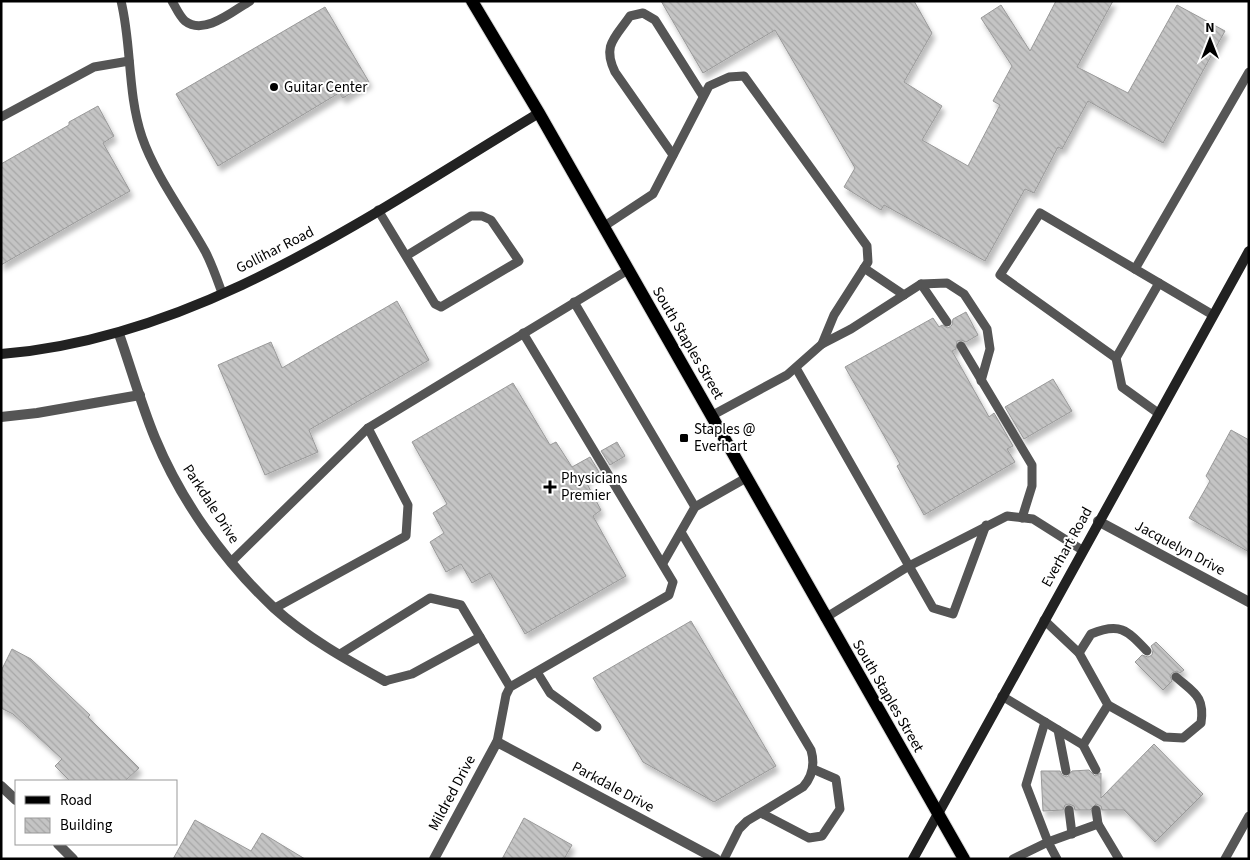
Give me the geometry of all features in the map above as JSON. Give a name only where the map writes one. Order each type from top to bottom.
[{"type":"main road","name":"South Staples Street","points":[[472,1],[539,113],[937,815],[964,859]]},
{"type":"main road","name":"Gollihar Road","points":[[1,354],[120,334],[188,309],[337,235],[539,113]]},
{"type":"main road","name":"Everhart Road","points":[[913,859],[1098,521],[1249,251]]},
{"type":"street","name":"Parkdale Drive","points":[[120,334],[155,438],[181,490],[218,546],[275,608],[308,634],[385,681]]},
{"type":"street","points":[[1,417],[36,413],[140,395]]},
{"type":"street","name":"Jacquelyn Drive","points":[[1098,521],[1249,602]]},
{"type":"street","name":"Parkdale Drive","points":[[497,742],[716,859]]},
{"type":"street","name":"Mildred Drive","points":[[434,859],[497,742]]},
{"type":"street","points":[[1,786],[15,799]]},
{"type":"street","points":[[59,845],[72,859]]},
{"type":"lane","points":[[121,1],[128,28],[134,109],[143,139],[206,253],[222,293]]},
{"type":"lane","points":[[172,1],[183,20],[200,27],[211,24],[250,1]]},
{"type":"lane","points":[[673,155],[615,72],[608,58],[608,48],[630,16],[643,13],[655,20],[704,96]]},
{"type":"lane","points":[[1,117],[94,67],[129,61]]},
{"type":"lane","points":[[1135,269],[1249,72]]},
{"type":"lane","points":[[604,227],[653,194],[709,86],[729,77],[744,76],[867,246],[868,262],[834,315],[822,344]]},
{"type":"lane","points":[[378,210],[435,304],[442,307],[519,261],[491,220],[482,216],[471,216],[406,256]]},
{"type":"lane","points":[[1116,358],[1000,275],[1040,212],[1213,315]]},
{"type":"lane","points":[[864,268],[904,295]]},
{"type":"lane","points":[[232,561],[368,428],[628,270]]},
{"type":"lane","points":[[921,284],[947,322]]},
{"type":"lane","points":[[710,416],[787,376],[822,344],[851,329],[921,284],[947,284],[964,294],[988,329],[990,349],[981,381]]},
{"type":"lane","points":[[1158,413],[1122,387],[1116,358],[1159,284]]},
{"type":"lane","points":[[574,302],[695,507]]},
{"type":"lane","points":[[497,742],[506,696],[510,687],[669,595],[673,582],[523,333]]},
{"type":"lane","points":[[961,346],[1032,465],[1032,486],[1022,518]]},
{"type":"lane","points":[[796,368],[933,608],[953,614],[986,525]]},
{"type":"lane","points":[[275,608],[406,536],[408,505],[368,428]]},
{"type":"lane","points":[[663,563],[695,507],[746,478]]},
{"type":"lane","points":[[825,618],[909,566],[986,525],[1007,516],[1033,519],[1082,550]]},
{"type":"lane","points":[[681,532],[811,750],[814,759],[810,779],[804,787],[747,821],[739,829],[724,859]]},
{"type":"lane","points":[[340,654],[430,598],[461,605],[510,687]]},
{"type":"lane","points":[[1044,620],[1079,653],[1108,705],[1165,737],[1183,738],[1200,723],[1203,709],[1200,697],[1176,677]]},
{"type":"lane","points":[[1079,653],[1091,634],[1116,627],[1130,632],[1147,651]]},
{"type":"lane","points":[[385,681],[412,674],[480,637]]},
{"type":"lane","points":[[537,672],[550,694],[598,727]]},
{"type":"lane","points":[[1002,696],[1083,745],[1096,770]]},
{"type":"lane","points":[[1083,745],[1108,705]]},
{"type":"lane","points":[[1045,722],[1026,785],[1048,842],[1057,859]]},
{"type":"lane","points":[[1058,730],[1066,771]]},
{"type":"lane","points":[[761,813],[810,838],[822,836],[840,809],[836,779],[813,769]]},
{"type":"lane","points":[[1069,810],[1072,834]]},
{"type":"lane","points":[[1096,810],[1098,824],[1119,859]]},
{"type":"lane","points":[[1225,859],[1249,816]]},
{"type":"lane","points":[[1013,859],[1048,842],[1098,824]]},
{"type":"building","points":[[661,1],[914,1],[932,33],[904,82],[942,106],[922,140],[968,166],[1000,105],[993,101],[1012,66],[981,18],[1001,5],[1030,51],[1056,1],[1113,1],[1077,67],[1128,93],[1177,5],[1225,31],[1163,143],[1088,101],[1062,149],[1058,147],[1034,193],[1025,189],[985,261],[884,205],[881,210],[844,187],[855,168],[775,30],[703,73]]},
{"type":"building","name":"Guitar Center","points":[[325,7],[369,82],[343,98],[339,93],[218,166],[176,94]]},
{"type":"building","points":[[98,106],[114,136],[103,143],[130,191],[1,265],[1,164]]},
{"type":"building","points":[[397,301],[429,360],[309,430],[318,452],[265,475],[218,365],[271,342],[282,368]]},
{"type":"building","points":[[966,312],[978,335],[966,342],[957,341],[956,349],[952,351],[989,417],[994,413],[1013,446],[1007,449],[1015,462],[924,515],[897,466],[900,464],[845,367],[933,318],[939,327],[942,325],[948,328],[952,325],[953,319]]},
{"type":"building","points":[[1053,379],[1072,411],[1024,439],[1005,407]]},
{"type":"building","points":[[513,383],[550,445],[556,442],[572,467],[590,457],[599,472],[585,480],[601,510],[593,516],[626,576],[525,634],[490,573],[472,583],[461,564],[446,572],[430,542],[444,533],[433,513],[447,504],[412,442]]},
{"type":"building","points":[[1231,430],[1249,440],[1249,552],[1189,518],[1210,481],[1206,476]]},
{"type":"building","points":[[617,442],[625,456],[610,465],[601,451]]},
{"type":"building","points":[[691,621],[776,766],[714,802],[643,762],[593,678]]},
{"type":"building","points":[[1156,642],[1184,670],[1180,673],[1177,671],[1172,673],[1170,676],[1172,681],[1163,690],[1135,662],[1142,655],[1148,657],[1152,655],[1153,650],[1151,646]]},
{"type":"building","points":[[12,649],[31,659],[90,715],[88,717],[139,768],[126,780],[69,780],[55,766],[62,759],[13,714],[1,708],[1,671]]},
{"type":"building","points":[[1154,744],[1203,794],[1155,842],[1124,810],[1102,810],[1101,806],[1096,804],[1090,810],[1075,810],[1074,806],[1069,804],[1065,805],[1063,810],[1043,811],[1041,771],[1060,771],[1062,775],[1067,777],[1072,771],[1089,770],[1095,776],[1101,773],[1101,798]]},
{"type":"building","points":[[524,818],[572,845],[564,859],[502,859]]},
{"type":"building","points":[[195,820],[251,851],[262,833],[305,859],[173,859]]},
{"type":"place","name":"Guitar Center","points":[[274,87]]},
{"type":"place","name":"Staples @ Everhart","points":[[684,438]]},
{"type":"place","name":"Physicians Premier","points":[[550,487]]}]
